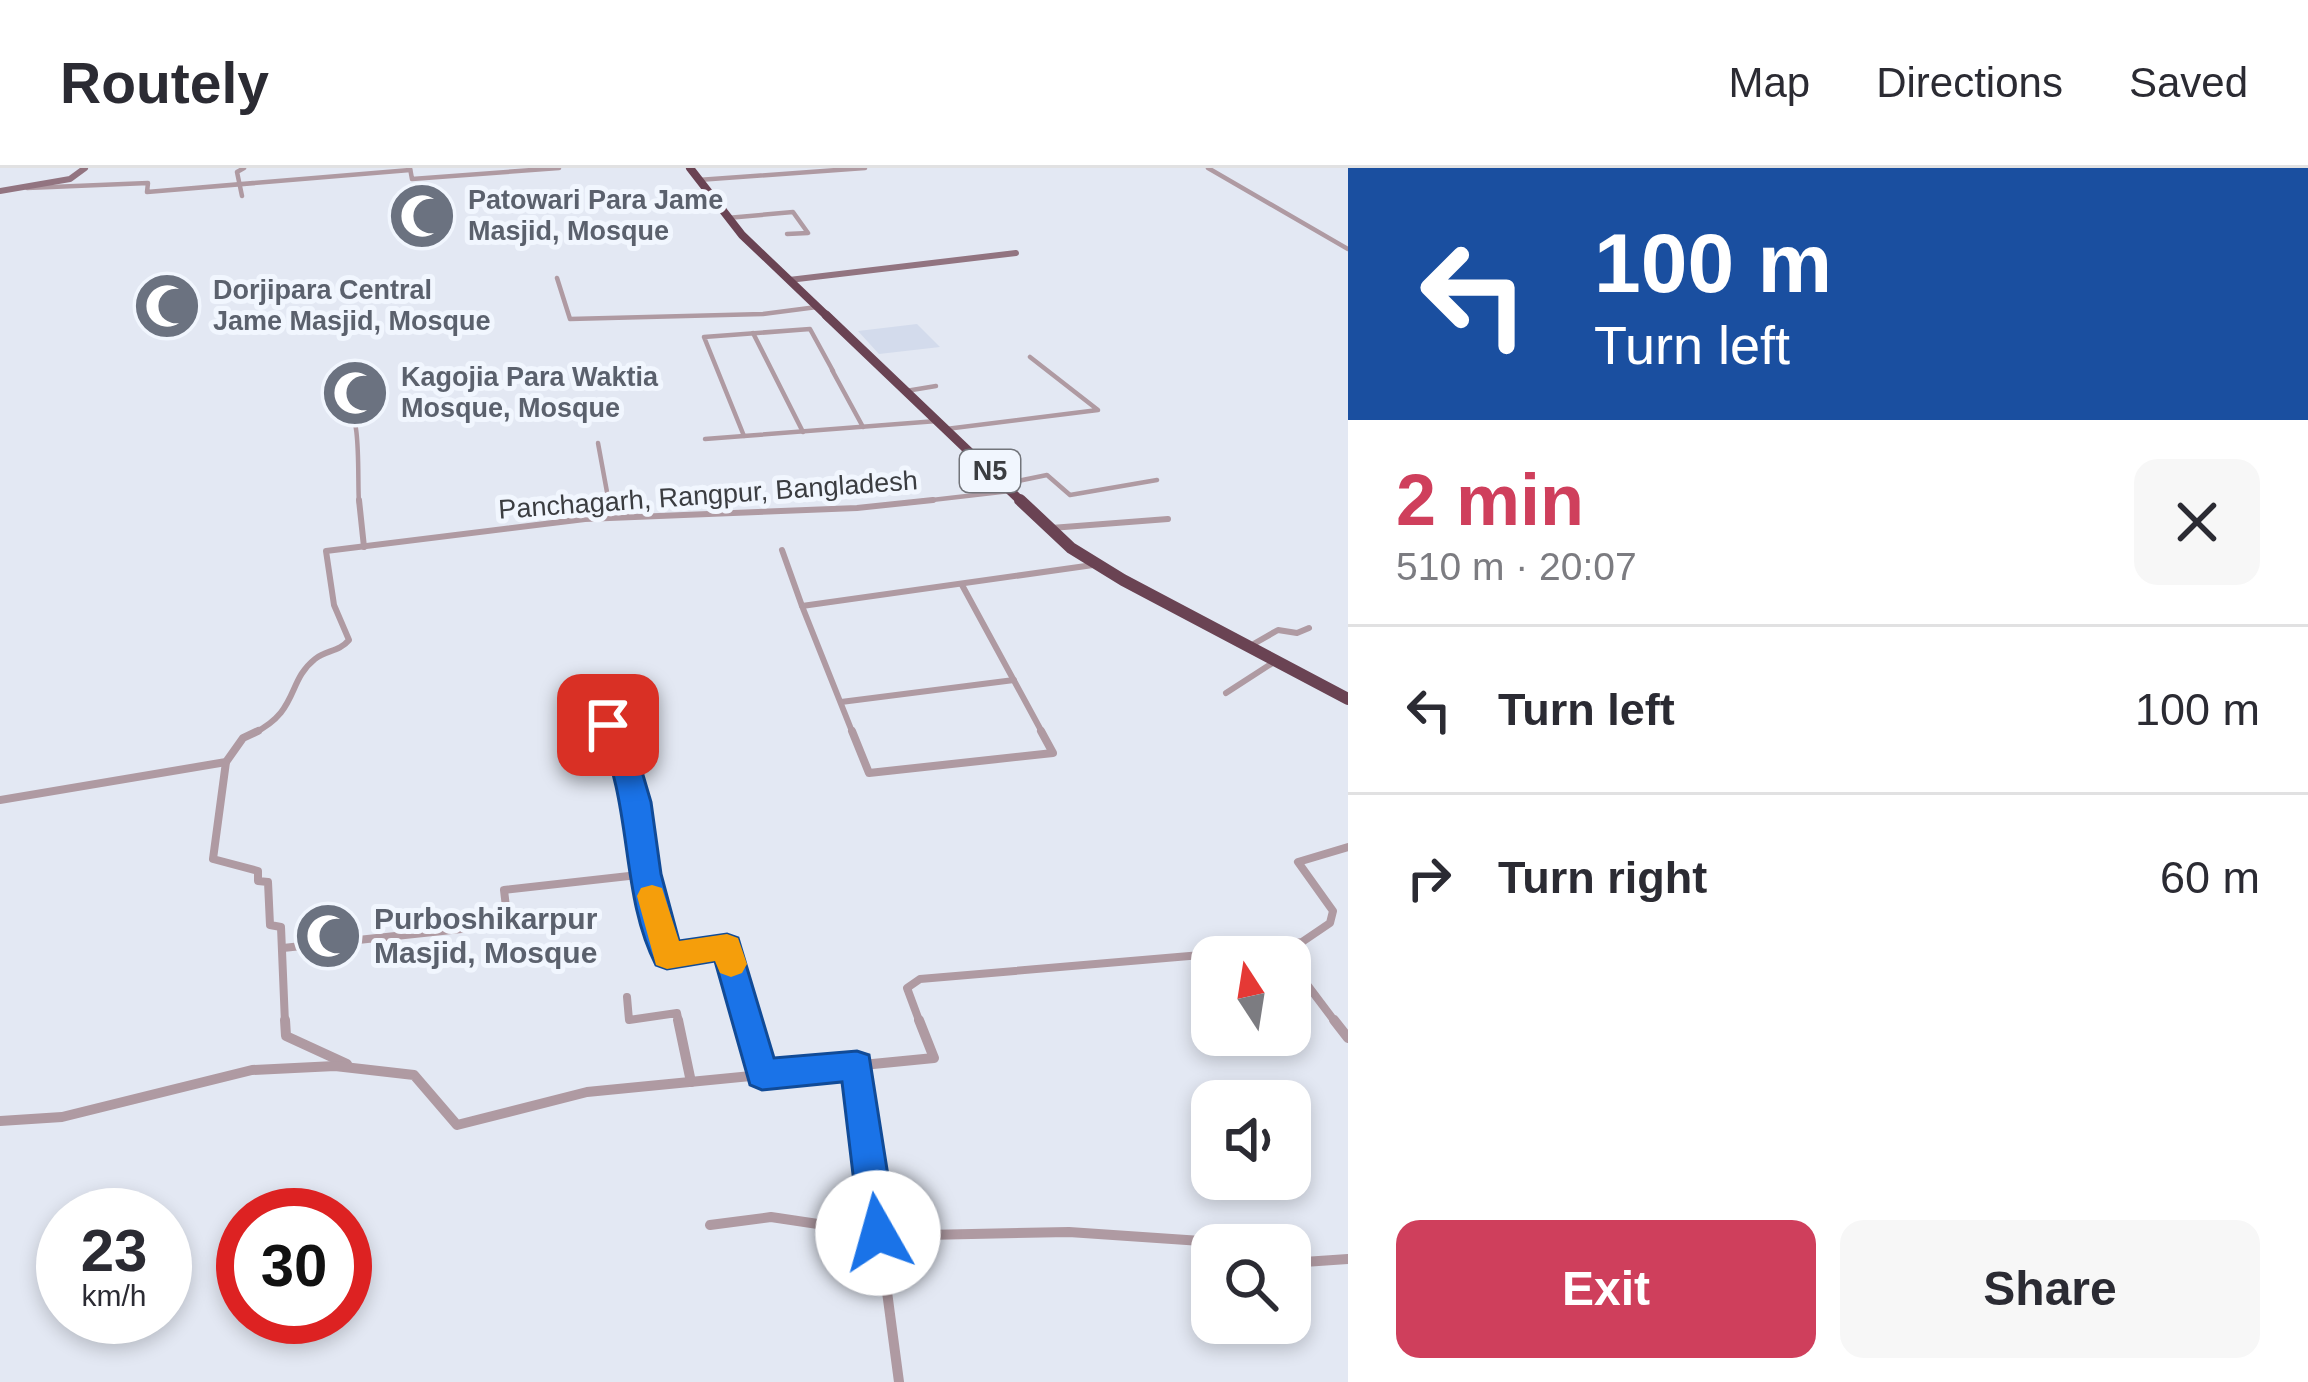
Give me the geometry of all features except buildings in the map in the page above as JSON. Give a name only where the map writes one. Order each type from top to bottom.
[{"type":"highway","name":"N5","points":[[690,168],[725,218],[1049,528],[1095,565],[1348,699]]},
{"type":"street","points":[[0,191],[70,178],[85,168]]},
{"type":"street","points":[[242,196],[237,172],[244,168]]},
{"type":"street","points":[[18,188],[148,183],[147,192],[410,169],[412,179],[559,168]]},
{"type":"street","points":[[698,180],[865,168]]},
{"type":"street","points":[[1208,168],[1348,249]]},
{"type":"street","points":[[725,218],[793,212],[808,233],[787,234]]},
{"type":"street","points":[[789,280],[1016,253]]},
{"type":"street","points":[[556,278],[570,319],[730,316],[817,307]]},
{"type":"street","points":[[744,436],[704,337],[810,329],[863,427]]},
{"type":"street","points":[[754,333],[803,432]]},
{"type":"street","points":[[705,439],[1099,410],[1030,357]]},
{"type":"street","points":[[334,374],[344,380],[344,399],[352,405],[359,441],[356,462],[364,547],[326,551],[334,605],[349,640],[344,647],[313,660],[277,722],[243,738],[226,762],[213,860],[258,871],[258,881],[268,882],[270,925],[281,927],[286,1036],[321,1048],[354,1068]]},
{"type":"street","points":[[905,391],[936,386]]},
{"type":"street","points":[[598,442],[612,517]]},
{"type":"street","name":"Panchagarh, Rangpur, Bangladesh","points":[[364,547],[612,517],[857,508],[1006,487],[1046,476],[1070,495],[1157,480]]},
{"type":"street","points":[[1049,528],[1168,519]]},
{"type":"street","points":[[782,550],[869,773],[1053,753],[962,585]]},
{"type":"street","points":[[802,606],[1095,565]]},
{"type":"street","points":[[1249,647],[1278,630],[1297,633],[1309,628]]},
{"type":"street","points":[[1226,693],[1276,661]]},
{"type":"street","points":[[841,702],[1014,680]]},
{"type":"street","points":[[608,725],[625,758],[637,802],[646,874],[667,956],[727,946],[762,1075]]},
{"type":"street","points":[[0,800],[226,762]]},
{"type":"street","points":[[1311,939],[1333,917],[1329,902],[1298,862],[1348,848]]},
{"type":"street","points":[[283,948],[508,924],[504,890],[646,874]]},
{"type":"street","points":[[0,1121],[62,1117],[252,1070],[354,1068],[414,1076],[457,1125],[538,1101],[934,1058],[907,988],[920,979],[1191,961]]},
{"type":"street","points":[[1311,989],[1348,1038]]},
{"type":"street","points":[[626,998],[629,1020],[677,1012],[691,1082]]},
{"type":"street","points":[[857,1066],[899,1382]]},
{"type":"street","points":[[710,1225],[771,1217],[879,1234],[1069,1232],[1191,1240]]},
{"type":"street","points":[[1311,1262],[1348,1259]]},
{"type":"shaded area","points":[[917,324],[940,347],[879,354],[858,331]]},
{"type":"slow traffic","points":[[652,896],[667,956],[727,946],[731,964]]},
{"type":"place","name":"Patowari Para Jame Masjid, Mosque","points":[[422,216]]},
{"type":"place","name":"Dorjipara Central Jame Masjid, Mosque","points":[[167,306]]},
{"type":"place","name":"Kagojia Para Waktia Mosque, Mosque","points":[[355,393]]},
{"type":"place","name":"Purboshikarpur Masjid, Mosque","points":[[328,936]]},
{"type":"route","points":[[608,725],[625,758],[637,802],[646,874],[667,956],[727,946],[762,1075],[857,1066],[878,1233]]}]
